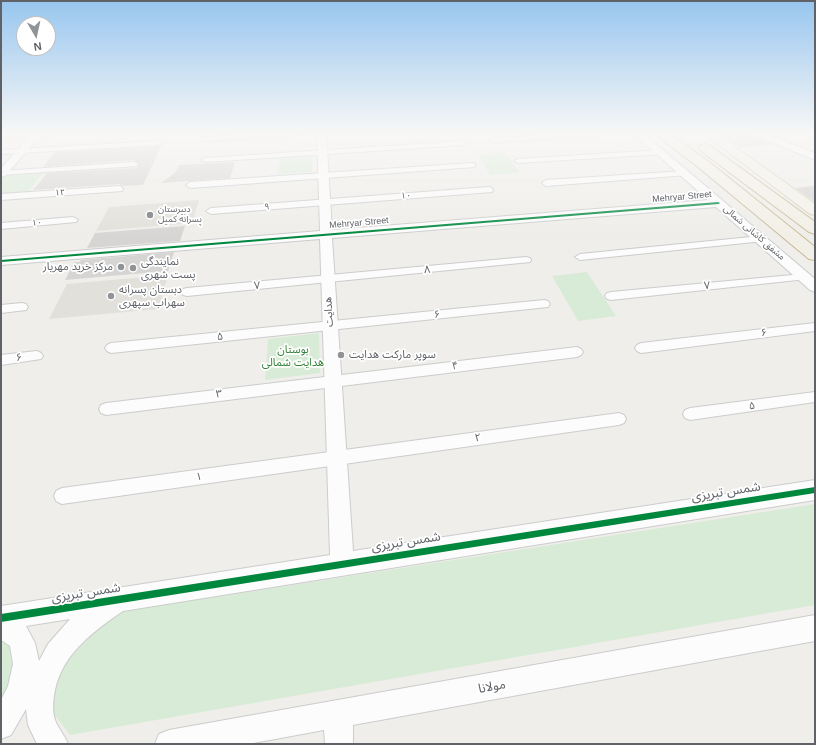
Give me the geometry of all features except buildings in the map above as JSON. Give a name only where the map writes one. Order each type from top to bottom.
[{"type":"highway","points":[[708,168],[815,255]]},
{"type":"highway","points":[[714,168],[815,240]]},
{"type":"highway","points":[[731,168],[815,229]]},
{"type":"highway","points":[[785,190],[815,217]]},
{"type":"main road","points":[[705,168],[777,231],[815,261]]},
{"type":"main road","points":[[755,168],[815,211]]},
{"type":"street","points":[[2,173],[79,168]]},
{"type":"street","name":"هدایت","points":[[322,168],[342,564]]},
{"type":"street","points":[[190,185],[421,168]]},
{"type":"street","name":"مشفق کاشانی شمالی","points":[[679,168],[815,287]]},
{"type":"street","points":[[546,184],[685,173]]},
{"type":"street","name":"۱۲","points":[[1,197],[119,189]]},
{"type":"street","name":"۱۰","points":[[324,202],[489,190]]},
{"type":"street","name":"۹","points":[[211,211],[324,202]]},
{"type":"street","name":"Mehryar Street","points":[[1,261],[718,203]]},
{"type":"street","name":"۱۰","points":[[1,226],[73,220]]},
{"type":"street","points":[[580,256],[760,239]]},
{"type":"street","name":"۸","points":[[327,279],[526,260]]},
{"type":"street","name":"۷","points":[[611,296],[803,277]]},
{"type":"street","name":"۷","points":[[187,292],[327,279]]},
{"type":"street","name":"۶","points":[[330,326],[544,304]]},
{"type":"street","points":[[1,309],[22,307]]},
{"type":"street","name":"۵","points":[[111,348],[330,326]]},
{"type":"street","name":"۶","points":[[641,348],[815,327]]},
{"type":"street","name":"۴","points":[[332,380],[577,352]]},
{"type":"street","name":"۶","points":[[1,360],[37,356]]},
{"type":"street","name":"۳","points":[[106,408],[332,380]]},
{"type":"street","name":"۵","points":[[690,414],[815,397]]},
{"type":"street","name":"۲","points":[[336,457],[619,419]]},
{"type":"street","name":"۱","points":[[62,496],[336,457]]},
{"type":"street","name":"شمس تبریزی","points":[[1,618],[815,490]]},
{"type":"street","points":[[54,744],[42,725],[39,702],[45,676],[57,653],[73,633],[92,617],[121,599]]},
{"type":"street","points":[[1,627],[8,628],[20,638],[26,653],[26,674],[17,698],[1,725]]},
{"type":"street","name":"مولانا","points":[[169,744],[815,628]]},
{"type":"street","points":[[338,714],[339,744]]},
{"type":"shaded area","name":"دبیرستان پسرانه کمیل","points":[[199,200],[192,223],[96,231],[109,207]]},
{"type":"shaded area","name":"دبستان پسرانه سهراب سپهری","points":[[168,275],[158,309],[49,319],[67,284]]},
{"type":"green space","points":[[278,168],[312,168],[312,172],[278,174]]},
{"type":"green space","points":[[486,168],[516,168],[519,172],[490,175]]},
{"type":"green space","points":[[44,172],[28,192],[1,194],[1,179],[5,174]]},
{"type":"green space","points":[[587,272],[616,316],[578,321],[552,276]]},
{"type":"green space","name":"بوستان هدایت شمالی","points":[[319,333],[320,373],[265,380],[268,339]]},
{"type":"green space","points":[[815,504],[815,605],[70,735],[51,710],[53,676],[99,615]]},
{"type":"green space","points":[[1,635],[16,642],[11,681],[1,700]]},
{"type":"cycle path","points":[[1,261],[718,203]]},
{"type":"cycle path","points":[[1,618],[815,490]]},
{"type":"place","name":"دبیرستان پسرانه کمیل","points":[[150,215]]},
{"type":"place","name":"مرکز خرید مهریار","points":[[121,267]]},
{"type":"place","name":"نمایندگی پست شهری","points":[[133,268]]},
{"type":"place","name":"دبستان پسرانه سهراب سپهری","points":[[111,296]]},
{"type":"place","name":"سوپر مارکت هدایت","points":[[341,355]]}]
